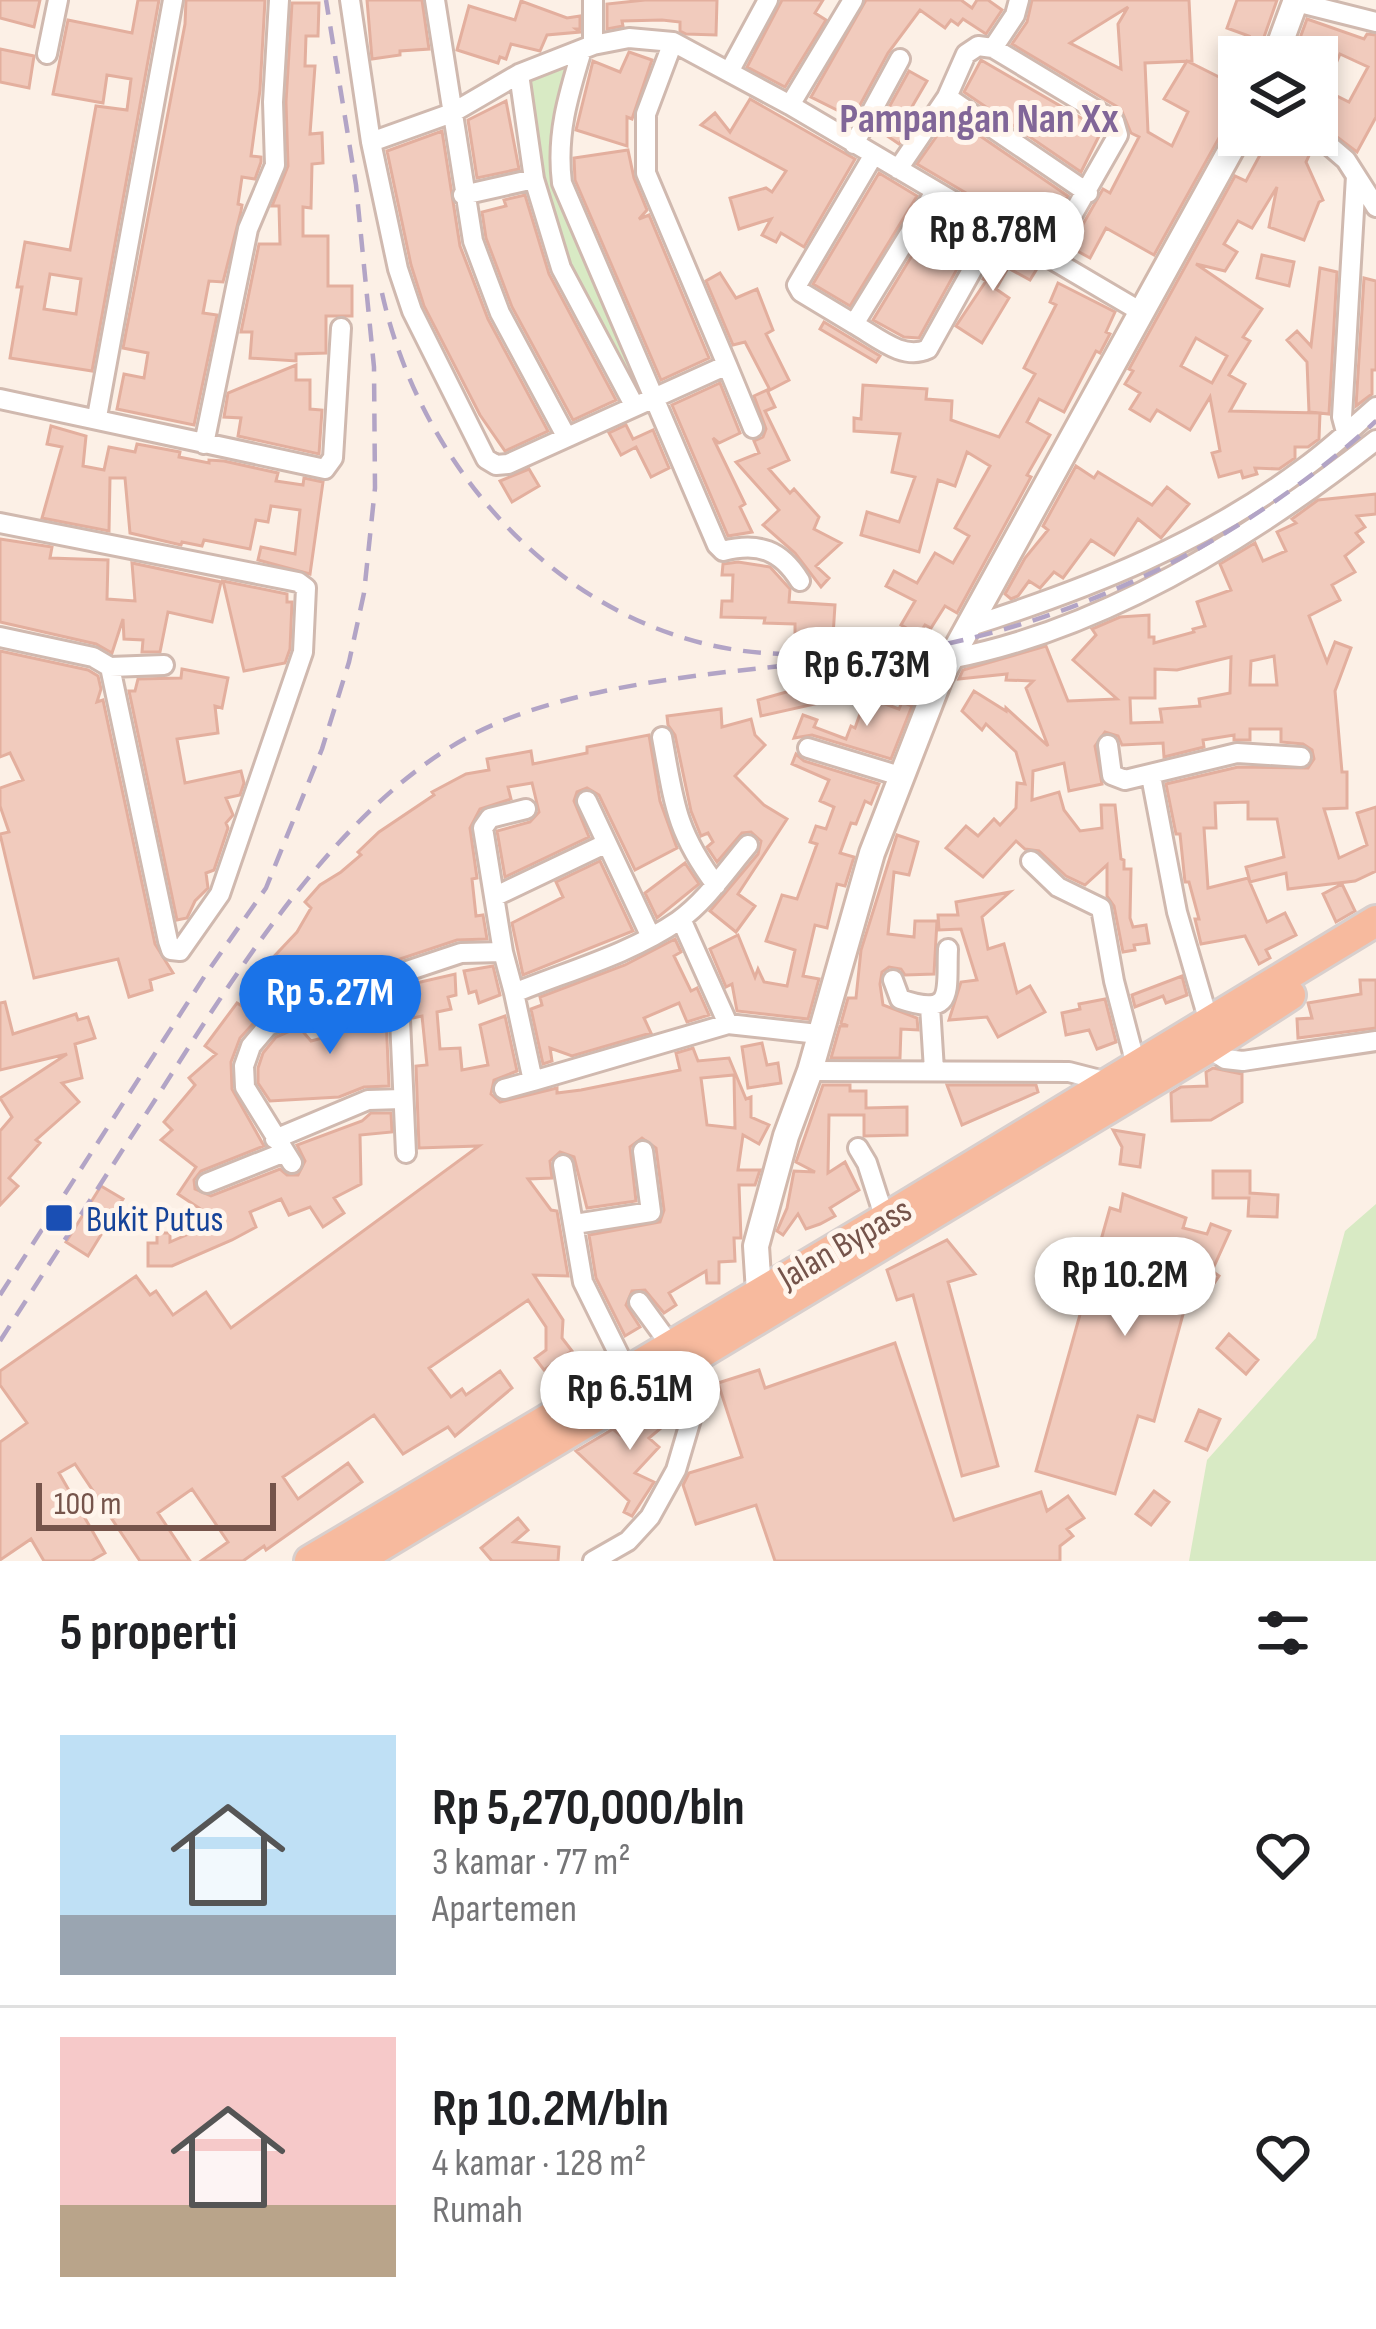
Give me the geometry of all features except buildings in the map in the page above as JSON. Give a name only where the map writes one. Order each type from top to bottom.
[{"type":"highway","name":"Jalan Bypass","points":[[310,1561],[368,1544],[1209,1035],[1312,970],[1376,921]]},
{"type":"highway","name":"Jalan Bypass","points":[[1312,970],[1376,940]]},
{"type":"highway","name":"Jalan Bypass","points":[[768,1300],[885,1219],[1136,1065],[1209,1035]]},
{"type":"highway","name":"Jalan Bypass","points":[[368,1544],[628,1373],[684,1350]]},
{"type":"main road","points":[[1282,36],[1296,1]]},
{"type":"main road","points":[[768,1300],[756,1246],[872,853],[900,776],[950,659],[1228,156]]},
{"type":"street","points":[[47,54],[58,0]]},
{"type":"street","points":[[98,417],[173,0]]},
{"type":"street","points":[[204,444],[248,229],[275,165],[279,2],[300,0]]},
{"type":"street","points":[[350,0],[370,142],[405,291],[486,459],[504,465],[727,365]]},
{"type":"street","points":[[435,0],[473,242],[500,313],[566,436]]},
{"type":"street","points":[[593,0],[587,48],[561,128],[562,183],[643,400]]},
{"type":"street","points":[[729,72],[768,0]]},
{"type":"street","points":[[790,105],[853,0]]},
{"type":"street","points":[[993,48],[1015,15],[1019,0]]},
{"type":"street","points":[[1296,1],[1376,22]]},
{"type":"street","points":[[370,142],[452,112],[519,74],[587,48],[629,38],[673,42],[790,105],[1143,313]]},
{"type":"street","points":[[673,42],[646,114],[646,173],[753,428]]},
{"type":"street","points":[[898,169],[947,98],[966,54],[978,46],[993,48],[1114,121],[1118,135],[1049,256]]},
{"type":"street","points":[[854,144],[900,59]]},
{"type":"street","points":[[519,74],[534,179],[561,268],[643,400],[717,545],[723,551],[749,547],[778,554],[800,581]]},
{"type":"street","points":[[947,98],[1088,193]]},
{"type":"street","points":[[1338,153],[1376,207]]},
{"type":"street","points":[[873,155],[797,285],[854,324],[910,354],[928,350],[996,226]]},
{"type":"street","points":[[1346,433],[1342,416],[1356,176]]},
{"type":"street","points":[[463,195],[534,179]]},
{"type":"street","points":[[854,324],[935,192]]},
{"type":"street","points":[[0,399],[329,467],[341,328]]},
{"type":"street","points":[[970,626],[1068,595],[1145,562],[1235,514],[1306,466],[1376,407]]},
{"type":"street","points":[[950,659],[1037,636],[1183,569],[1322,485],[1376,440]]},
{"type":"street","points":[[0,523],[298,581],[306,588],[303,652],[220,894],[176,952],[168,941],[110,667]]},
{"type":"street","points":[[0,637],[93,657],[110,667],[164,665]]},
{"type":"street","points":[[662,737],[682,834],[716,885]]},
{"type":"street","points":[[1108,745],[1116,779],[1150,776],[1237,753],[1301,757]]},
{"type":"street","points":[[808,748],[900,776]]},
{"type":"street","points":[[1150,776],[1177,911],[1209,1035],[1225,1059],[1243,1061],[1376,1041]]},
{"type":"street","points":[[587,801],[651,937]]},
{"type":"street","points":[[526,809],[485,823],[503,952],[533,1081]]},
{"type":"street","points":[[496,896],[604,844]]},
{"type":"street","points":[[514,993],[651,937],[681,919],[748,845]]},
{"type":"street","points":[[1031,861],[1058,886],[1101,908],[1136,1065]]},
{"type":"street","points":[[681,919],[728,1024]]},
{"type":"street","points":[[893,980],[900,999],[930,1006],[942,1002],[950,991],[948,949]]},
{"type":"street","points":[[284,1151],[245,1087],[244,1066],[251,1046],[268,1026],[344,992],[461,953],[503,952]]},
{"type":"street","points":[[398,976],[406,1154]]},
{"type":"street","points":[[930,1006],[934,1070]]},
{"type":"street","points":[[504,1089],[728,1024],[818,1034]]},
{"type":"street","points":[[810,1071],[1069,1072],[1108,1082]]},
{"type":"street","points":[[207,1184],[284,1151],[368,1100],[403,1099]]},
{"type":"street","points":[[858,1148],[885,1219]]},
{"type":"street","points":[[575,1224],[652,1210],[643,1150]]},
{"type":"street","points":[[562,1165],[583,1282],[628,1373]]},
{"type":"street","points":[[593,1561],[639,1529],[676,1470],[702,1382],[684,1350],[639,1302]]},
{"type":"green space","points":[[576,60],[556,163],[645,393],[634,394],[594,327],[539,192],[524,78]]},
{"type":"green space","points":[[1376,1204],[1376,1561],[1189,1561],[1207,1460],[1316,1338],[1345,1231]]},
{"type":"railway","points":[[0,1295],[266,888],[322,749],[349,662],[364,593],[375,488],[374,367],[356,185],[326,0]]},
{"type":"railway","points":[[382,293],[403,363],[434,429],[475,489],[523,543],[580,588],[642,622],[711,645],[784,654]]},
{"type":"railway","points":[[0,1341],[255,948],[333,850],[420,768],[468,737],[512,717],[612,689],[943,644],[1078,604],[1206,544],[1323,466],[1376,421]]},
{"type":"place","name":"Bukit Putus","points":[[59,1218]]},
{"type":"district","name":"Pampangan Nan Xx","points":[[979,117]]}]
